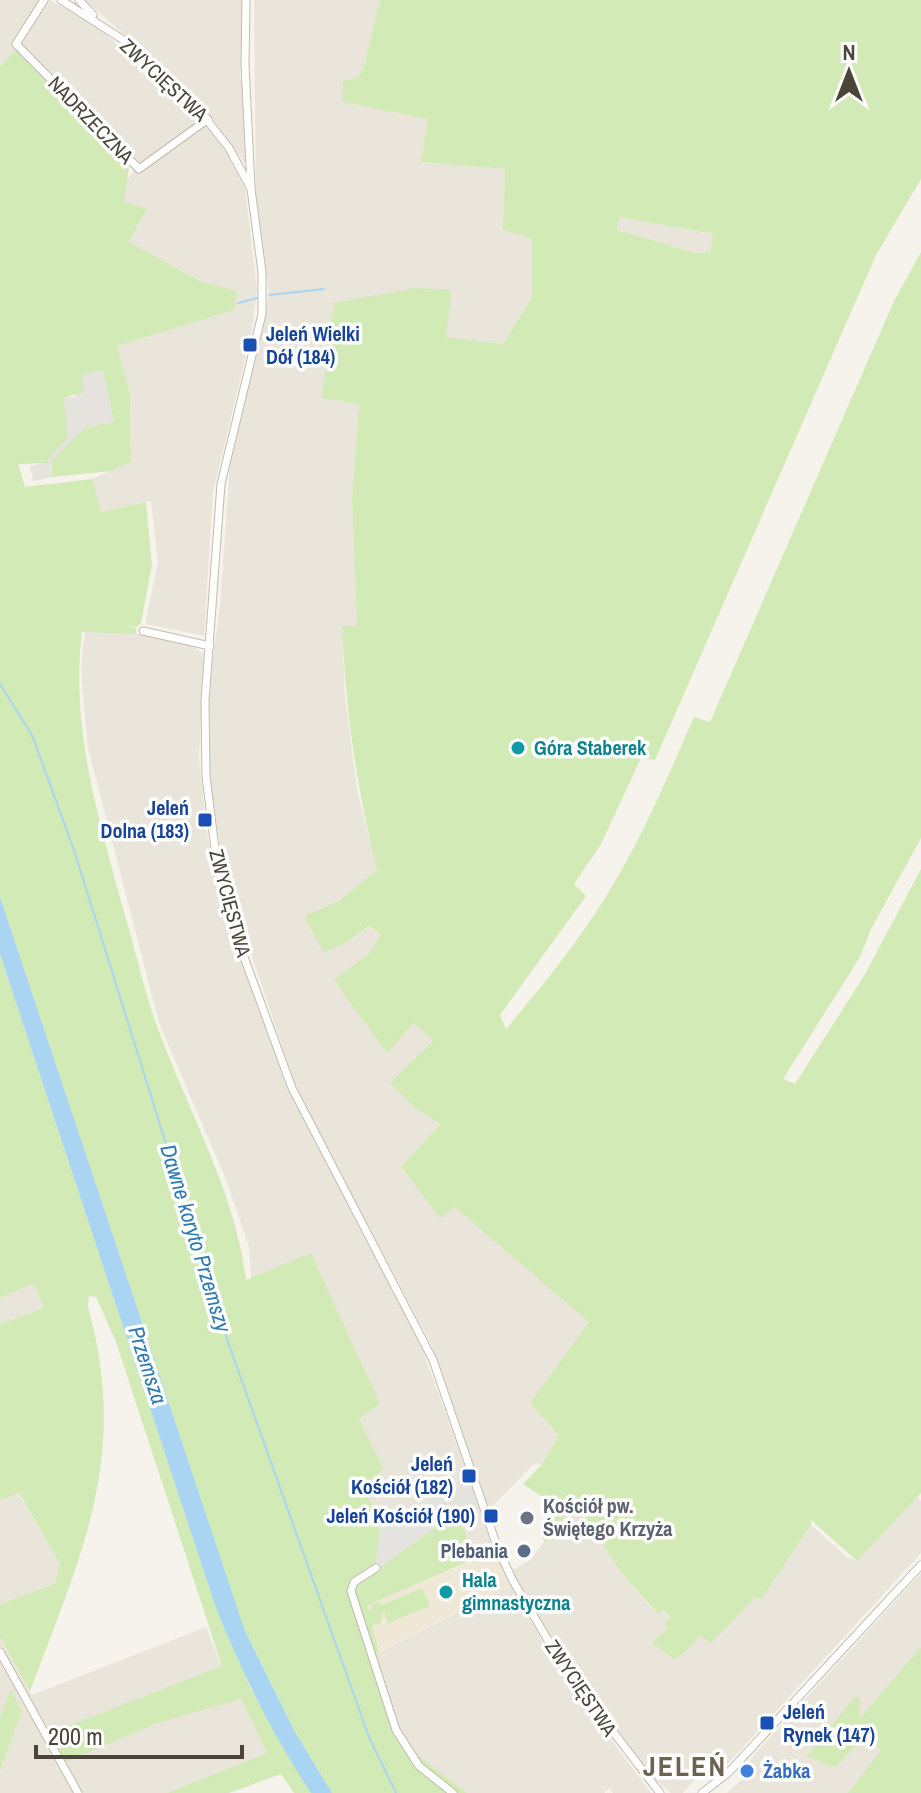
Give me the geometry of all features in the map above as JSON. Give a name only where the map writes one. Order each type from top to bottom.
[{"type":"street","name":"NADRZECZNA","points":[[44,0],[16,44],[139,169],[208,119]]},
{"type":"street","name":"ZWYCIĘSTWA","points":[[61,0],[100,22],[208,119],[229,148],[251,189],[262,272],[262,314],[221,484],[204,760],[216,857],[230,919],[292,1088],[427,1346],[498,1549],[513,1581],[565,1669],[660,1793]]},
{"type":"street","points":[[79,0],[100,22]]},
{"type":"street","points":[[246,0],[245,65],[251,189]]},
{"type":"street","points":[[143,631],[210,646]]},
{"type":"street","points":[[702,1793],[721,1779],[921,1565]]},
{"type":"street","points":[[376,1568],[354,1582],[351,1591],[387,1708],[419,1766],[453,1793]]},
{"type":"street","points":[[0,1653],[78,1793]]},
{"type":"street","points":[[716,1793],[721,1779]]},
{"type":"shaded area","points":[[0,0],[50,0],[95,25],[201,117],[225,151],[245,189],[257,289],[252,330],[213,492],[204,636],[145,624],[158,563],[151,501],[100,512],[92,479],[131,462],[130,392],[117,346],[234,310],[238,291],[202,282],[129,242],[147,208],[124,202],[126,182],[138,164],[22,43],[0,66]]},
{"type":"shaded area","points":[[85,0],[242,0],[240,75],[248,125],[248,167],[196,98]]},
{"type":"shaded area","points":[[254,0],[380,0],[363,70],[356,78],[428,119],[422,162],[505,169],[503,230],[532,239],[532,297],[503,344],[446,337],[452,290],[322,398],[359,404],[352,498],[357,626],[342,627],[345,696],[357,789],[377,870],[339,901],[305,917],[344,944],[370,926],[382,934],[370,953],[335,980],[387,1052],[414,1023],[434,1041],[414,1107],[440,1123],[401,1168],[440,1217],[455,1207],[590,1322],[530,1403],[559,1435],[542,1464],[533,1465],[489,1509],[432,1346],[296,1088],[224,873],[207,761],[207,700],[220,606],[230,464],[269,293],[256,197]]},
{"type":"shaded area","points":[[619,216],[714,235],[711,252],[696,253],[616,230]]},
{"type":"shaded area","points":[[103,370],[114,422],[50,467],[52,477],[33,481],[30,466],[48,462],[47,459],[68,438],[63,398],[75,397],[82,374]]},
{"type":"shaded area","points":[[85,631],[148,634],[188,644],[204,654],[199,759],[207,833],[220,903],[288,1090],[422,1348],[468,1476],[380,1530],[363,1485],[384,1469],[359,1419],[380,1404],[359,1363],[251,1280],[249,1247],[227,1182],[159,1023],[87,744],[81,666]]},
{"type":"shaded area","points":[[34,1284],[44,1308],[0,1324],[0,1298]]},
{"type":"shaded area","points":[[468,1476],[479,1509],[448,1518],[375,1571],[380,1530]]},
{"type":"shaded area","points":[[18,1493],[60,1564],[54,1584],[0,1604],[0,1500]]},
{"type":"shaded area","points":[[917,1497],[921,1501],[921,1553],[722,1770],[717,1774],[708,1766],[683,1793],[671,1793],[647,1773],[568,1665],[511,1571],[531,1559],[574,1502],[620,1571],[657,1614],[663,1610],[690,1645],[701,1635],[710,1644],[756,1597],[761,1598],[811,1525],[848,1558],[857,1560]]},
{"type":"shaded area","points":[[479,1509],[494,1552],[474,1559],[459,1514]]},
{"type":"shaded area","points":[[494,1552],[511,1586],[379,1652],[368,1604]]},
{"type":"shaded area","points":[[921,1573],[921,1647],[858,1720],[808,1755],[835,1768],[866,1735],[882,1750],[848,1793],[727,1793],[754,1769],[748,1764],[754,1755]]},
{"type":"shaded area","points":[[511,1586],[560,1672],[651,1793],[613,1793],[609,1788],[604,1793],[467,1793],[416,1754],[400,1730],[374,1655]]},
{"type":"shaded area","points":[[206,1627],[222,1667],[53,1732],[65,1761],[158,1723],[241,1699],[267,1753],[167,1793],[0,1793],[0,1771],[22,1711],[11,1690],[0,1717],[0,1637],[32,1695]]},
{"type":"green space","points":[[380,0],[921,0],[921,179],[876,255],[655,760],[641,758],[601,844],[574,884],[586,896],[500,1015],[506,1029],[582,933],[631,852],[694,717],[710,722],[894,301],[921,252],[921,838],[871,929],[860,957],[783,1079],[795,1084],[864,976],[921,869],[921,1493],[857,1561],[811,1520],[811,1525],[761,1599],[756,1597],[710,1644],[701,1636],[676,1660],[652,1643],[668,1628],[665,1623],[670,1617],[663,1610],[658,1614],[620,1571],[575,1502],[545,1543],[539,1531],[550,1521],[551,1508],[546,1499],[523,1484],[542,1464],[559,1435],[530,1403],[589,1322],[455,1207],[440,1218],[401,1167],[440,1124],[414,1107],[390,1083],[433,1041],[414,1023],[387,1053],[334,980],[370,953],[381,934],[369,926],[344,944],[323,952],[305,916],[339,901],[377,870],[353,749],[342,626],[357,626],[352,498],[359,404],[322,398],[334,303],[415,288],[452,290],[446,337],[503,344],[532,297],[532,239],[503,230],[505,169],[421,162],[428,119],[343,102],[343,81],[356,78],[363,70]],"holes":[[[619,217],[713,234],[711,252],[696,253],[617,230]]]},
{"type":"green space","points":[[22,43],[129,168],[124,202],[147,208],[129,242],[202,282],[238,291],[234,310],[117,346],[130,392],[131,462],[111,471],[52,477],[51,461],[85,428],[114,422],[103,370],[82,374],[84,392],[64,398],[68,438],[48,459],[48,463],[18,464],[25,487],[92,479],[101,512],[146,502],[152,565],[141,623],[137,627],[126,626],[136,628],[136,634],[82,632],[80,703],[83,738],[97,808],[151,1009],[221,1181],[232,1213],[246,1280],[311,1253],[380,1404],[359,1419],[384,1469],[364,1485],[380,1530],[376,1570],[448,1518],[459,1514],[474,1559],[368,1605],[370,1612],[373,1604],[380,1602],[382,1605],[422,1588],[430,1606],[388,1623],[383,1610],[381,1623],[372,1625],[379,1652],[374,1655],[400,1730],[416,1754],[467,1793],[332,1793],[295,1732],[245,1631],[0,897],[0,66]]},
{"type":"green space","points":[[0,954],[216,1608],[251,1689],[311,1793],[294,1793],[281,1774],[229,1793],[167,1793],[267,1753],[241,1699],[158,1723],[65,1762],[53,1732],[222,1666],[116,1342],[96,1297],[89,1296],[88,1307],[100,1361],[104,1411],[102,1459],[82,1549],[30,1691],[0,1637],[0,1604],[54,1584],[60,1564],[19,1493],[0,1500],[0,1324],[44,1308],[34,1284],[0,1298]]},
{"type":"green space","points":[[921,1647],[921,1793],[848,1793],[881,1750],[866,1735],[835,1768],[807,1756],[855,1697],[860,1698],[859,1719]]},
{"type":"green space","points":[[11,1689],[22,1711],[0,1771],[0,1717]]},
{"type":"water","name":"Przemsza","points":[[0,897],[245,1631],[295,1732],[332,1793],[311,1793],[297,1771],[259,1703],[216,1608],[0,954]]},
{"type":"waterway","points":[[269,295],[324,289]]},
{"type":"waterway","points":[[238,303],[257,298]]},
{"type":"waterway","name":"Dawne koryto Przemszy","points":[[0,684],[32,735],[74,850],[228,1342],[369,1737],[396,1793]]},
{"type":"place","name":"Jeleń Wielki Dół (184)","points":[[250,345]]},
{"type":"place","name":"Góra Staberek","points":[[518,748]]},
{"type":"place","name":"Jeleń Dolna (183)","points":[[205,820]]},
{"type":"place","name":"Jeleń Kościół (182)","points":[[469,1476]]},
{"type":"place","name":"Jeleń Kościół (190)","points":[[491,1516]]},
{"type":"place","name":"Kościół pw. Świętego Krzyża","points":[[527,1518]]},
{"type":"place","name":"Plebania","points":[[524,1551]]},
{"type":"place","name":"Hala gimnastyczna","points":[[446,1592]]},
{"type":"place","name":"Jeleń Rynek (147)","points":[[767,1723]]},
{"type":"place","name":"Żabka","points":[[747,1771]]},
{"type":"district","name":"JELEŃ","points":[[685,1766]]}]
